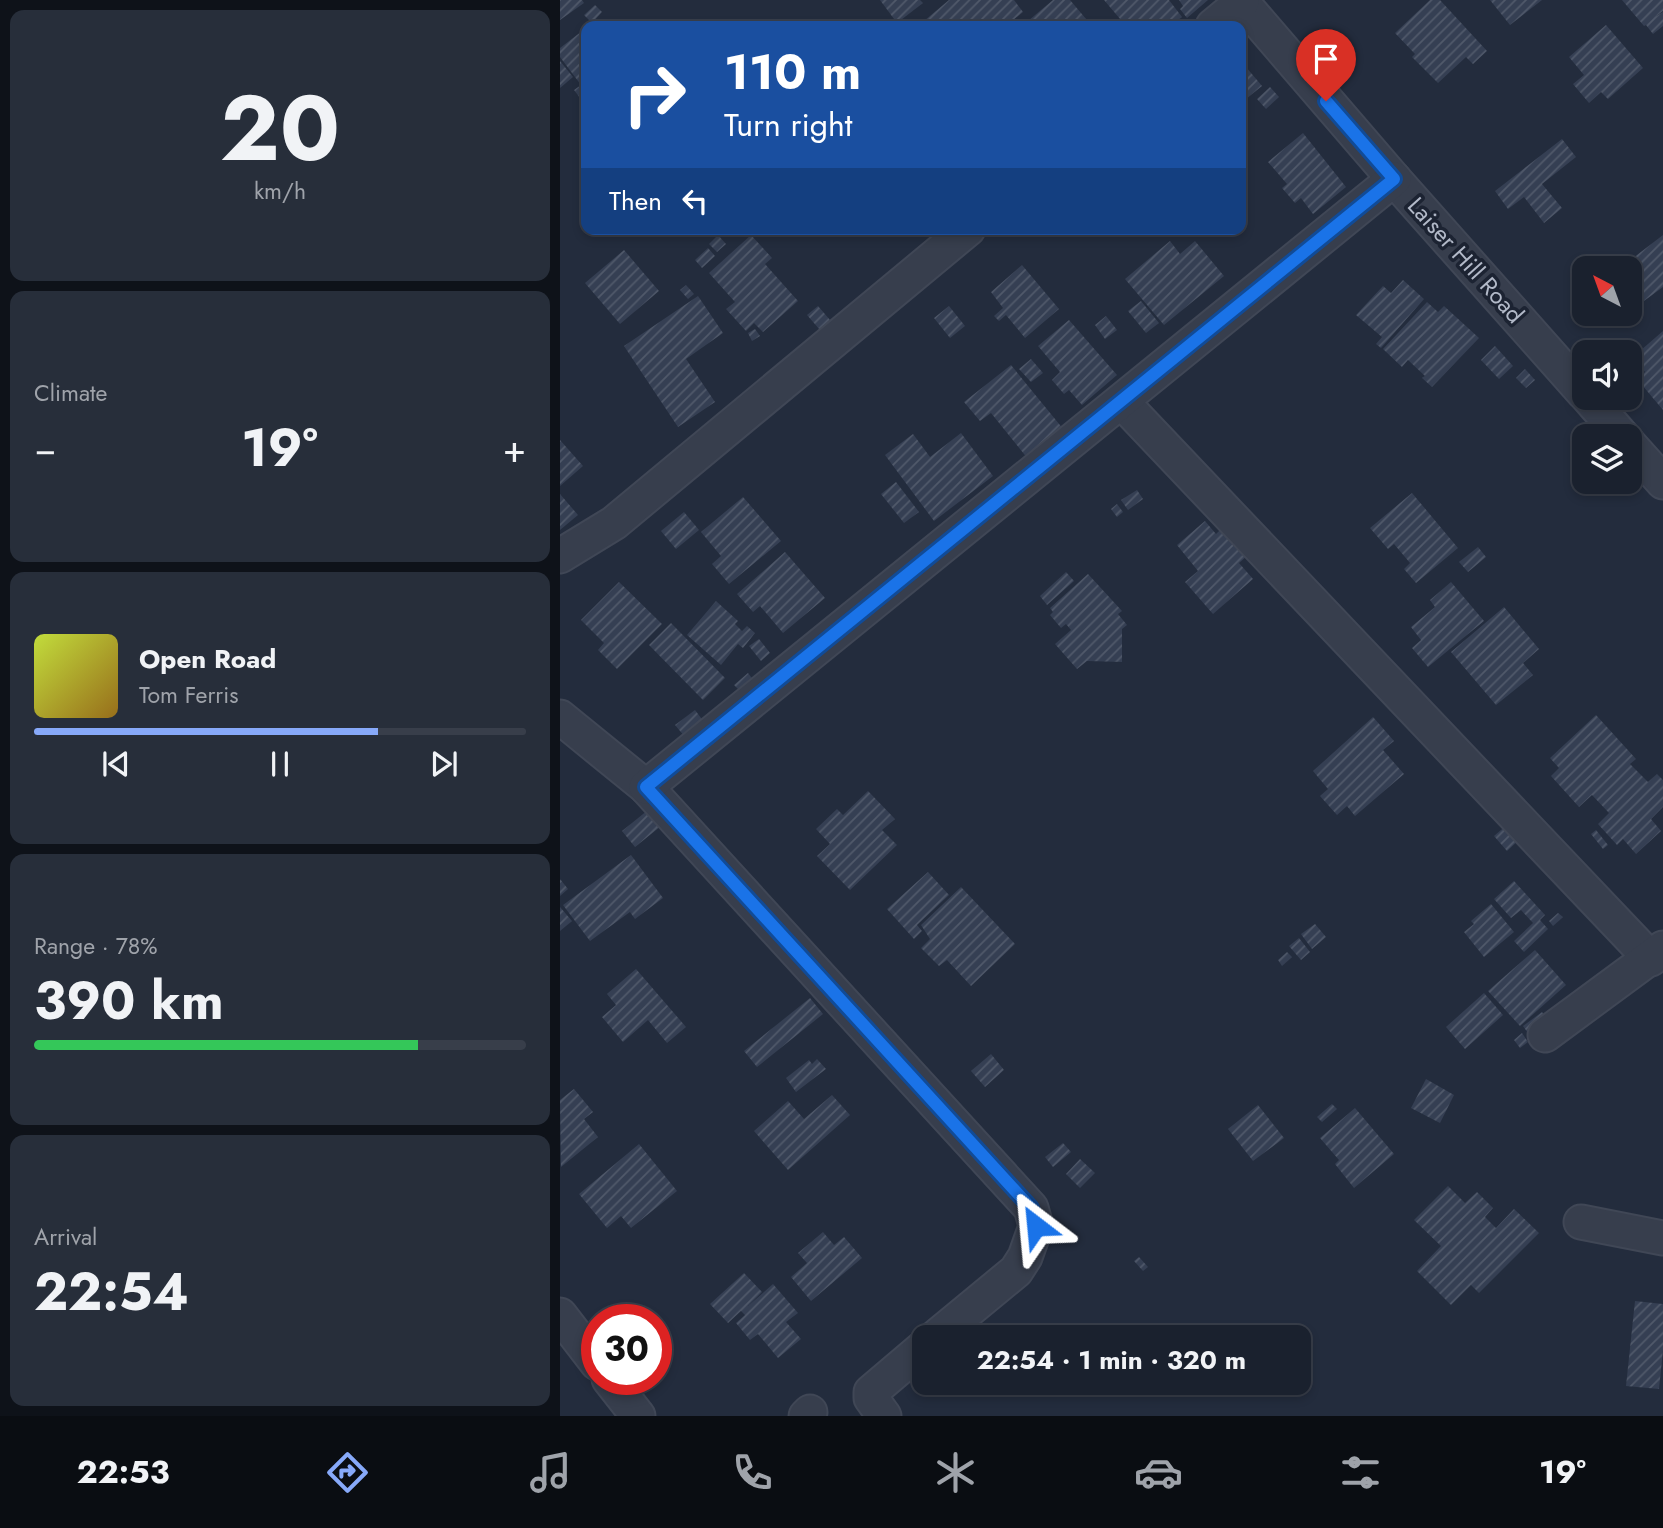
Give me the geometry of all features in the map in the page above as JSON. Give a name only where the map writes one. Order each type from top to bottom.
[{"type":"street","points":[[1219,21],[1241,1]]},
{"type":"street","name":"Laiser Hill Road","points":[[1241,1],[1572,379]]},
{"type":"street","points":[[646,787],[1394,179]]},
{"type":"street","points":[[560,556],[614,523],[961,235]]},
{"type":"street","points":[[1122,402],[1657,954],[1545,1035]]},
{"type":"street","points":[[1599,410],[1612,424]]},
{"type":"street","points":[[1642,459],[1663,482]]},
{"type":"street","points":[[561,720],[646,787],[1031,1208],[1036,1226],[1017,1271],[951,1325]]},
{"type":"street","points":[[1581,1222],[1663,1238]]},
{"type":"street","points":[[560,1315],[581,1342]]},
{"type":"street","points":[[884,1416],[871,1392],[912,1357]]},
{"type":"street","points":[[622,1395],[638,1416]]},
{"type":"building","points":[[560,0],[582,0],[584,3],[560,20]]},
{"type":"building","points":[[880,0],[920,0],[923,3],[900,21],[896,21]]},
{"type":"building","points":[[949,0],[1014,0],[1023,12],[1012,21],[924,21]]},
{"type":"building","points":[[1053,0],[1070,0],[1088,21],[1028,21]]},
{"type":"building","points":[[1104,0],[1169,0],[1182,17],[1177,21],[1122,21]]},
{"type":"building","points":[[1179,0],[1208,0],[1187,18],[1180,9],[1183,6]]},
{"type":"building","points":[[1430,0],[1440,0],[1487,51],[1473,64],[1466,57],[1438,83],[1412,57],[1415,54],[1395,33]]},
{"type":"building","points":[[1490,0],[1542,0],[1510,25]]},
{"type":"building","points":[[1622,0],[1663,0],[1663,11],[1655,17],[1663,12],[1663,26],[1653,34]]},
{"type":"building","points":[[595,5],[602,12],[594,21],[584,15]]},
{"type":"building","points":[[1606,25],[1643,68],[1608,99],[1601,92],[1589,103],[1573,84],[1584,75],[1569,57]]},
{"type":"building","points":[[581,32],[581,85],[560,57],[560,48]]},
{"type":"building","points":[[560,61],[573,77],[560,88]]},
{"type":"building","points":[[1246,67],[1262,86],[1246,99]]},
{"type":"building","points":[[581,85],[581,99],[574,90]]},
{"type":"building","points":[[1270,87],[1279,97],[1266,109],[1257,99]]},
{"type":"building","points":[[1303,133],[1346,187],[1313,214],[1301,198],[1295,203],[1282,188],[1287,184],[1268,162]]},
{"type":"building","points":[[1562,139],[1576,157],[1542,184],[1562,208],[1544,223],[1524,197],[1508,209],[1495,191]]},
{"type":"building","points":[[718,235],[726,244],[717,252],[709,244]]},
{"type":"building","points":[[751,235],[772,258],[765,264],[798,301],[763,332],[754,323],[746,331],[726,309],[735,302],[709,273]]},
{"type":"building","points":[[1663,235],[1663,287],[1642,302],[1642,256],[1636,256]]},
{"type":"building","points":[[1170,241],[1180,254],[1195,241],[1224,276],[1164,325],[1125,279]]},
{"type":"building","points":[[708,248],[715,256],[702,268],[695,260]]},
{"type":"building","points":[[624,250],[659,291],[620,324],[585,283]]},
{"type":"building","points":[[1022,265],[1059,309],[1025,338],[1006,315],[999,321],[994,316],[1003,308],[991,292]]},
{"type":"building","points":[[1403,280],[1424,299],[1381,348],[1376,344],[1382,337],[1356,315],[1383,286],[1391,293]]},
{"type":"building","points":[[686,285],[694,294],[688,299],[680,290]]},
{"type":"building","points":[[698,296],[723,333],[686,359],[715,402],[678,427],[624,346]]},
{"type":"building","points":[[1141,301],[1159,323],[1146,333],[1128,311]]},
{"type":"building","points":[[1427,302],[1438,312],[1444,306],[1479,338],[1432,387],[1408,360],[1402,367],[1383,349]]},
{"type":"building","points":[[818,306],[830,320],[820,330],[807,315]]},
{"type":"building","points":[[949,306],[965,326],[950,338],[934,318]]},
{"type":"building","points":[[1106,316],[1117,330],[1105,339],[1095,325]]},
{"type":"building","points":[[1069,320],[1117,375],[1082,405],[1069,390],[1064,394],[1052,380],[1060,372],[1038,346]]},
{"type":"building","points":[[755,329],[760,336],[752,341],[748,333]]},
{"type":"building","points":[[1663,331],[1663,410],[1642,385],[1642,375],[1645,372],[1642,368],[1642,349]]},
{"type":"building","points":[[1495,346],[1513,366],[1499,379],[1481,360]]},
{"type":"building","points":[[1031,359],[1043,373],[1031,382],[1019,369]]},
{"type":"building","points":[[1011,365],[1064,430],[1028,459],[991,413],[980,421],[964,402]]},
{"type":"building","points":[[1525,369],[1535,380],[1526,388],[1516,378]]},
{"type":"building","points":[[961,433],[993,476],[934,521],[885,455],[913,434],[930,457]]},
{"type":"building","points":[[560,440],[583,466],[560,486]]},
{"type":"building","points":[[896,482],[919,512],[904,523],[881,494]]},
{"type":"building","points":[[1137,490],[1143,499],[1128,510],[1121,500]]},
{"type":"building","points":[[1412,493],[1458,548],[1416,583],[1404,569],[1410,563],[1394,544],[1388,549],[1370,528]]},
{"type":"building","points":[[560,494],[578,515],[560,530]]},
{"type":"building","points":[[743,497],[781,541],[729,584],[712,564],[721,556],[701,532]]},
{"type":"building","points":[[1117,504],[1123,512],[1117,517],[1111,509]]},
{"type":"building","points":[[684,512],[699,530],[676,549],[661,531]]},
{"type":"building","points":[[1205,521],[1216,534],[1223,527],[1247,556],[1239,563],[1253,579],[1213,614],[1185,582],[1198,571],[1177,545]]},
{"type":"building","points":[[1478,547],[1486,557],[1468,572],[1459,562]]},
{"type":"building","points":[[785,552],[825,598],[783,633],[760,606],[753,612],[737,594]]},
{"type":"building","points":[[1066,572],[1074,581],[1047,605],[1040,596]]},
{"type":"building","points":[[1088,574],[1122,611],[1118,614],[1127,625],[1122,629],[1122,662],[1087,661],[1077,669],[1055,644],[1071,630],[1066,624],[1061,628],[1050,615],[1053,612],[1050,608]]},
{"type":"building","points":[[619,582],[662,624],[617,669],[598,650],[604,643],[581,620]]},
{"type":"building","points":[[1451,582],[1484,621],[1428,667],[1412,648],[1421,640],[1411,627],[1435,607],[1430,600]]},
{"type":"building","points":[[716,601],[738,621],[735,624],[742,631],[747,626],[755,633],[743,648],[738,644],[721,665],[687,635]]},
{"type":"building","points":[[1504,607],[1539,649],[1523,663],[1533,675],[1496,705],[1451,652]]},
{"type":"building","points":[[671,623],[725,678],[703,700],[649,645]]},
{"type":"building","points":[[759,639],[770,653],[761,661],[749,646]]},
{"type":"building","points":[[748,673],[754,681],[741,692],[734,685]]},
{"type":"building","points":[[695,710],[704,722],[685,737],[675,725]]},
{"type":"building","points":[[1596,715],[1636,759],[1630,764],[1648,782],[1657,774],[1663,780],[1663,807],[1651,819],[1661,831],[1636,854],[1623,839],[1617,845],[1598,824],[1609,813],[1592,795],[1579,807],[1551,776],[1559,768],[1550,758]]},
{"type":"building","points":[[1373,717],[1394,741],[1383,750],[1404,774],[1355,816],[1347,806],[1337,815],[1320,796],[1328,789],[1313,771]]},
{"type":"building","points":[[868,791],[895,819],[882,830],[897,845],[850,890],[817,856],[830,844],[816,829],[837,809],[843,815]]},
{"type":"building","points":[[653,806],[666,822],[635,847],[622,831]]},
{"type":"building","points":[[1508,824],[1521,838],[1507,851],[1494,836]]},
{"type":"building","points":[[1596,830],[1608,845],[1603,849],[1591,834]]},
{"type":"building","points":[[631,855],[663,898],[635,919],[630,912],[590,941],[563,905]]},
{"type":"building","points":[[928,872],[949,895],[917,925],[922,931],[914,939],[887,909]]},
{"type":"building","points":[[560,879],[568,889],[560,896]]},
{"type":"building","points":[[1514,881],[1545,915],[1540,920],[1548,929],[1524,952],[1514,941],[1533,923],[1521,910],[1511,918],[1494,899]]},
{"type":"building","points":[[961,887],[1015,944],[971,986],[947,960],[939,966],[921,948],[930,939],[921,925]]},
{"type":"building","points":[[1491,904],[1514,932],[1484,957],[1464,932],[1474,924],[1471,921]]},
{"type":"building","points":[[560,907],[572,921],[560,931]]},
{"type":"building","points":[[1558,913],[1563,917],[1553,926],[1549,921]]},
{"type":"building","points":[[1315,924],[1326,937],[1312,949],[1301,934]]},
{"type":"building","points":[[1299,938],[1310,952],[1301,960],[1289,946]]},
{"type":"building","points":[[1535,950],[1566,985],[1520,1026],[1488,991]]},
{"type":"building","points":[[1287,952],[1292,957],[1282,966],[1278,960]]},
{"type":"building","points":[[636,969],[686,1027],[667,1043],[648,1020],[623,1042],[602,1017],[616,1005],[607,994]]},
{"type":"building","points":[[1484,993],[1503,1015],[1465,1049],[1446,1027]]},
{"type":"building","points":[[810,998],[823,1014],[757,1067],[744,1051]]},
{"type":"building","points":[[1542,1012],[1550,1024],[1531,1037],[1523,1026]]},
{"type":"building","points":[[1522,1033],[1528,1042],[1520,1048],[1514,1040]]},
{"type":"building","points":[[991,1054],[1004,1070],[985,1087],[971,1071]]},
{"type":"building","points":[[817,1059],[826,1069],[796,1092],[786,1078],[809,1060],[812,1064]]},
{"type":"building","points":[[1426,1079],[1454,1095],[1440,1123],[1411,1108]]},
{"type":"building","points":[[574,1089],[593,1112],[584,1119],[598,1137],[561,1167],[560,1100]]},
{"type":"building","points":[[832,1095],[850,1115],[788,1170],[754,1131],[788,1101],[804,1119]]},
{"type":"building","points":[[1332,1104],[1337,1109],[1322,1122],[1317,1117]]},
{"type":"building","points":[[1258,1105],[1284,1138],[1253,1161],[1228,1129]]},
{"type":"building","points":[[1355,1108],[1394,1154],[1354,1188],[1335,1164],[1339,1160],[1320,1138]]},
{"type":"building","points":[[1063,1143],[1071,1152],[1053,1167],[1045,1157]]},
{"type":"building","points":[[639,1144],[677,1191],[631,1228],[621,1216],[607,1228],[579,1194]]},
{"type":"building","points":[[1080,1159],[1095,1173],[1080,1188],[1066,1174]]},
{"type":"building","points":[[1448,1186],[1465,1203],[1477,1192],[1493,1208],[1485,1217],[1496,1228],[1514,1209],[1539,1233],[1479,1293],[1471,1285],[1451,1305],[1417,1271],[1441,1246],[1414,1220]]},
{"type":"building","points":[[823,1232],[834,1245],[844,1237],[862,1258],[811,1301],[791,1277],[807,1263],[798,1253]]},
{"type":"building","points":[[1139,1257],[1148,1267],[1143,1271],[1134,1261]]},
{"type":"building","points":[[744,1273],[762,1292],[748,1306],[773,1284],[798,1313],[786,1322],[801,1339],[778,1358],[758,1334],[750,1340],[736,1323],[745,1315],[741,1311],[728,1323],[710,1304]]},
{"type":"building","points":[[1635,1301],[1663,1304],[1663,1350],[1659,1389],[1626,1386]]},
{"type":"route","points":[[1036,1226],[1031,1208],[646,787],[1394,179],[1326,101]]}]
